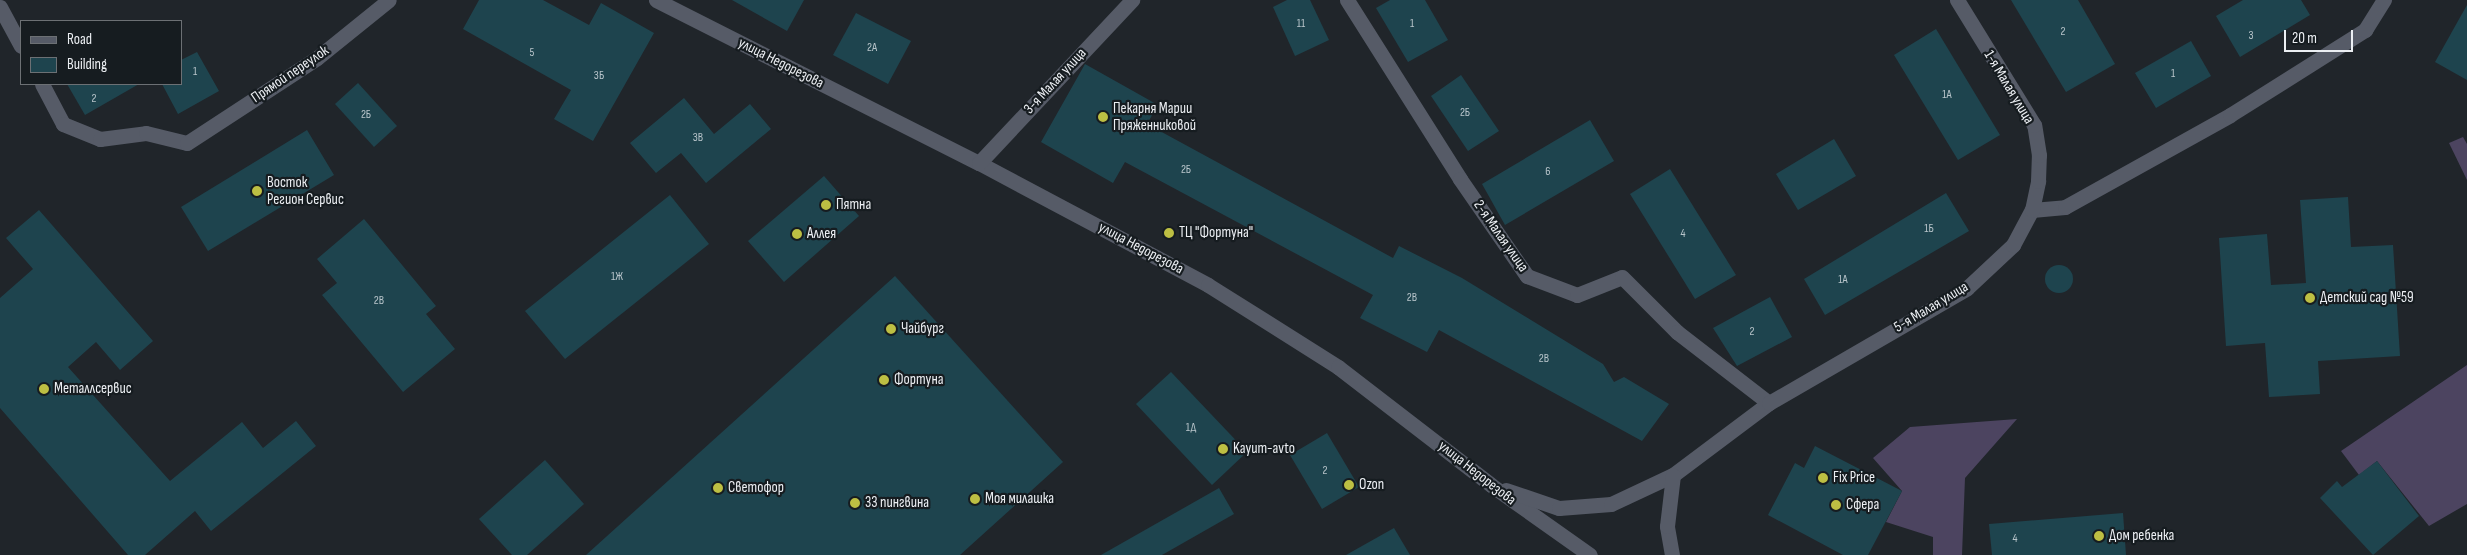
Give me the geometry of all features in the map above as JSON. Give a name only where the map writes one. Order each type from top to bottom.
[{"type":"street","name":"Прямой переулок","points":[[43,85],[63,124],[100,139],[146,133],[187,142],[317,58],[389,0]]},
{"type":"street","name":"улица Недорезова","points":[[656,0],[979,163],[1208,285],[1338,367],[1491,485],[1590,555]]},
{"type":"street","name":"3-я Малая улица","points":[[979,163],[1132,0]]},
{"type":"street","name":"2-я Малая улица","points":[[1346,0],[1460,179],[1527,276],[1577,295],[1622,278],[1677,332],[1769,403]]},
{"type":"street","name":"1-я Малая улица","points":[[1956,0],[2034,125],[2039,154],[2032,210]]},
{"type":"street","points":[[2032,210],[2065,207],[2230,115],[2366,30],[2384,0]]},
{"type":"street","points":[[0,7],[20,44]]},
{"type":"street","name":"5-я Малая улица","points":[[1491,485],[1559,508],[1611,504],[1673,474],[1769,403],[1967,288],[2013,245],[2032,210]]},
{"type":"street","points":[[1672,555],[1667,526],[1673,474]]},
{"type":"shaded area","points":[[2463,137],[2467,144],[2467,180],[2449,143]]},
{"type":"shaded area","points":[[2467,365],[2467,504],[2429,526],[2377,461],[2359,475],[2341,451]]},
{"type":"shaded area","points":[[2017,419],[1965,478],[1962,555],[1933,555],[1933,537],[1886,522],[1902,491],[1873,458],[1910,427]]},
{"type":"building","points":[[479,0],[543,0],[589,25],[601,3],[654,33],[593,141],[554,119],[571,90],[463,29]]},
{"type":"building","points":[[732,0],[804,0],[787,31]]},
{"type":"building","points":[[1287,0],[1310,0],[1329,40],[1295,56],[1273,7]]},
{"type":"building","points":[[1390,0],[1425,0],[1448,40],[1408,62],[1376,8]]},
{"type":"building","points":[[2011,0],[2078,0],[2115,64],[2066,92]]},
{"type":"building","points":[[2243,0],[2301,0],[2310,15],[2240,57],[2216,16]]},
{"type":"building","points":[[2467,5],[2467,80],[2435,62]]},
{"type":"building","points":[[856,13],[911,41],[888,84],[833,55]]},
{"type":"building","points":[[1936,29],[2000,135],[1958,160],[1894,55]]},
{"type":"building","points":[[2191,41],[2211,76],[2156,108],[2135,73]]},
{"type":"building","points":[[197,52],[219,91],[178,114],[163,85],[182,85],[182,60]]},
{"type":"building","points":[[1085,64],[1158,105],[1147,124],[1393,258],[1399,246],[1462,278],[1603,364],[1614,382],[1624,377],[1669,404],[1642,441],[1439,330],[1427,352],[1360,318],[1373,295],[1125,162],[1113,183],[1041,142]]},
{"type":"building","points":[[1461,75],[1499,131],[1468,151],[1431,96]]},
{"type":"building","points":[[358,83],[397,126],[374,147],[335,104]]},
{"type":"building","points":[[68,85],[137,85],[85,115]]},
{"type":"building","points":[[684,98],[714,134],[750,104],[771,129],[706,183],[681,153],[656,173],[630,143]]},
{"type":"building","points":[[1590,120],[1614,161],[1505,225],[1482,184]]},
{"type":"building","name":"Восток Регион Сервис","points":[[307,130],[334,175],[208,251],[181,207]]},
{"type":"building","points":[[1834,139],[1856,176],[1798,210],[1776,174]]},
{"type":"building","points":[[1670,169],[1736,275],[1695,299],[1630,194]]},
{"type":"building","name":"Аллея","points":[[824,176],[859,216],[784,282],[748,241]]},
{"type":"building","points":[[1946,193],[1969,231],[1825,315],[1804,279]]},
{"type":"building","points":[[670,195],[709,244],[565,359],[525,311]]},
{"type":"building","points":[[2348,197],[2351,247],[2393,245],[2400,356],[2318,361],[2320,394],[2269,397],[2265,343],[2226,346],[2219,238],[2267,234],[2271,285],[2306,283],[2300,200]]},
{"type":"building","name":"Металлсервис","points":[[39,210],[153,341],[120,370],[96,342],[68,367],[170,481],[242,422],[263,448],[296,421],[316,446],[211,531],[195,511],[145,555],[128,555],[0,408],[0,298],[33,269],[6,238]]},
{"type":"building","points":[[364,219],[436,306],[426,314],[455,349],[403,392],[322,295],[337,283],[317,259]]},
{"type":"building","points":[[2059,265],[2069,269],[2073,279],[2069,289],[2059,293],[2049,289],[2045,279],[2049,269]]},
{"type":"building","name":"Фортуна","points":[[895,276],[1063,462],[960,555],[586,555]]},
{"type":"building","points":[[1770,297],[1792,337],[1737,366],[1713,328]]},
{"type":"building","points":[[1171,372],[1247,452],[1212,485],[1136,404]]},
{"type":"building","points":[[1327,433],[1359,487],[1322,509],[1290,455]]},
{"type":"building","points":[[1815,446],[1902,491],[1868,555],[1843,555],[1768,515],[1795,463],[1804,468]]},
{"type":"building","points":[[545,460],[584,504],[527,555],[512,555],[479,519]]},
{"type":"building","points":[[2377,461],[2419,516],[2373,555],[2320,498],[2337,481],[2342,487]]},
{"type":"building","points":[[1219,488],[1234,514],[1162,555],[1101,555]]},
{"type":"building","points":[[2123,513],[2126,555],[1992,555],[1989,524]]},
{"type":"building","points":[[1394,528],[1410,555],[1346,555]]},
{"type":"place","name":"Пекарня Марии Пряженниковой","points":[[1103,117]]},
{"type":"place","name":"Восток Регион Сервис","points":[[257,191]]},
{"type":"place","name":"Пятна","points":[[826,205]]},
{"type":"place","name":"ТЦ \"Фортуна\"","points":[[1169,233]]},
{"type":"place","name":"Аллея","points":[[797,234]]},
{"type":"place","name":"Детский сад №59","points":[[2310,298]]},
{"type":"place","name":"Чайбург","points":[[891,329]]},
{"type":"place","name":"Фортуна","points":[[884,380]]},
{"type":"place","name":"Металлсервис","points":[[44,389]]},
{"type":"place","name":"Kayum-avto","points":[[1223,449]]},
{"type":"place","name":"Fix Price","points":[[1823,478]]},
{"type":"place","name":"Ozon","points":[[1349,485]]},
{"type":"place","name":"Светофор","points":[[718,488]]},
{"type":"place","name":"Моя милашка","points":[[975,499]]},
{"type":"place","name":"33 пингвина","points":[[855,503]]},
{"type":"place","name":"Сфера","points":[[1836,505]]},
{"type":"place","name":"Дом ребенка","points":[[2099,536]]}]
